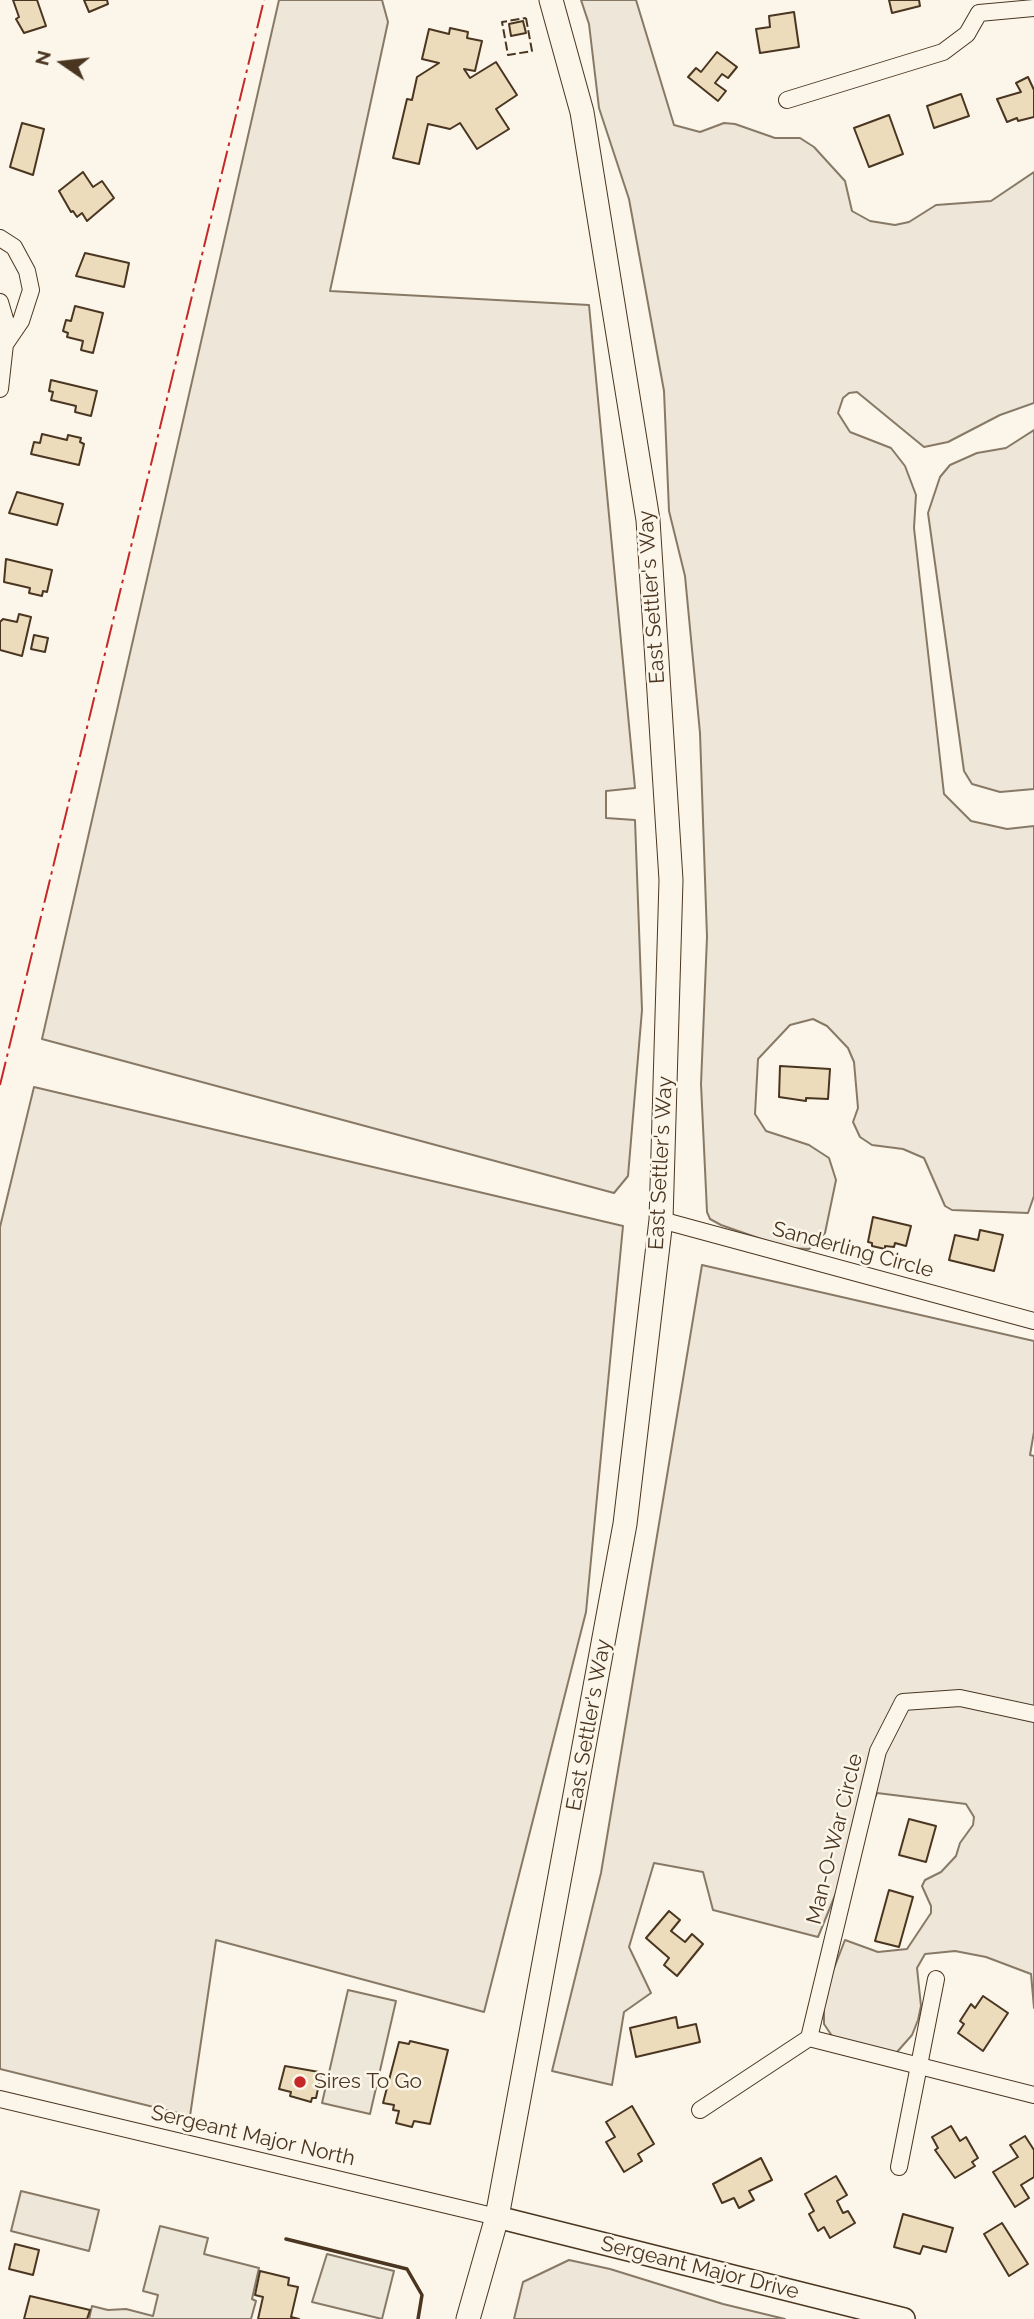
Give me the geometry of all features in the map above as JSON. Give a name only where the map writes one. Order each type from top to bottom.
[{"type":"main road","name":"East Settler's Way","points":[[468,2319],[497,2217],[625,1524],[661,1220],[671,880],[648,520],[582,112],[551,0]]},
{"type":"street","points":[[787,100],[943,52],[967,34],[975,6],[1034,8]]},
{"type":"street","points":[[0,237],[14,247],[27,271],[30,290],[21,321],[6,342]]},
{"type":"street","points":[[0,302],[7,326],[0,389]]},
{"type":"street","name":"Sanderling Circle","points":[[661,1220],[1034,1321]]},
{"type":"street","name":"Man-O-War Circle","points":[[809,2038],[878,1751],[903,1702],[960,1698],[1034,1714]]},
{"type":"street","points":[[899,2167],[936,1979]]},
{"type":"street","points":[[700,2110],[809,2038],[1034,2095]]},
{"type":"street","name":"Sergeant Major North","points":[[0,2099],[497,2217]]},
{"type":"street","name":"Sergeant Major Drive","points":[[497,2217],[904,2319]]},
{"type":"shaded area","points":[[279,0],[382,0],[388,22],[330,291],[589,305],[635,788],[606,791],[606,818],[635,820],[642,1010],[628,1176],[614,1193],[42,1039]]},
{"type":"shaded area","points":[[581,0],[636,0],[674,125],[700,132],[724,123],[735,124],[775,138],[800,138],[814,147],[845,181],[852,211],[870,221],[895,225],[909,222],[936,205],[991,201],[1034,172],[1034,403],[1000,415],[948,442],[924,447],[857,392],[849,393],[843,398],[838,413],[850,432],[891,448],[905,466],[916,495],[914,528],[944,794],[971,821],[1007,829],[1034,826],[1034,1196],[1028,1213],[952,1210],[945,1206],[924,1158],[903,1149],[872,1145],[860,1137],[853,1122],[858,1108],[854,1062],[848,1048],[827,1026],[813,1019],[790,1025],[758,1059],[755,1114],[766,1131],[809,1145],[829,1158],[836,1180],[825,1233],[809,1249],[787,1248],[721,1225],[710,1219],[707,1212],[701,1084],[707,937],[700,733],[685,576],[669,511],[664,391],[629,199],[599,108],[589,24]]},
{"type":"shaded area","points":[[1034,430],[1034,789],[1000,792],[972,784],[964,771],[928,513],[940,477],[950,465],[977,453],[1006,448]]},
{"type":"shaded area","points":[[34,1087],[623,1226],[586,1612],[484,2012],[216,1940],[190,2116],[0,2069],[0,1227]]},
{"type":"shaded area","points":[[702,1265],[1034,1341],[1034,1432],[1030,1455],[1034,1456],[1034,2008],[1031,1974],[986,1957],[955,1951],[925,1954],[917,1968],[921,2006],[918,2020],[912,2035],[897,2052],[881,2056],[832,2036],[824,2024],[824,1994],[845,1940],[878,1952],[907,1949],[931,1913],[931,1906],[922,1886],[925,1880],[941,1872],[956,1856],[960,1843],[973,1825],[974,1817],[966,1804],[877,1793],[818,1937],[713,1910],[703,1872],[654,1863],[629,1947],[651,1993],[624,2012],[612,2085],[552,2071],[601,1873]]},
{"type":"shaded area","points":[[348,1990],[396,2001],[370,2114],[322,2103]]},
{"type":"shaded area","points":[[21,2191],[99,2210],[89,2251],[11,2231]]},
{"type":"shaded area","points":[[160,2226],[208,2238],[204,2254],[259,2268],[252,2299],[256,2301],[251,2319],[89,2319],[92,2306],[108,2310],[126,2309],[153,2316],[158,2295],[143,2291]]},
{"type":"shaded area","points":[[327,2254],[394,2271],[382,2319],[312,2302]]},
{"type":"shaded area","points":[[569,2260],[610,2269],[723,2304],[785,2319],[514,2319],[523,2282]]},
{"type":"building","points":[[13,0],[37,0],[46,26],[24,33],[16,19],[19,17]]},
{"type":"building","points":[[84,0],[107,0],[108,4],[89,12]]},
{"type":"building","points":[[889,0],[919,0],[920,6],[892,13]]},
{"type":"building","points":[[794,12],[799,47],[760,53],[756,29],[770,27],[769,16]]},
{"type":"building","points":[[523,21],[526,33],[511,36],[509,24]]},
{"type":"building","points":[[450,28],[468,32],[467,38],[482,41],[475,71],[464,69],[470,78],[496,62],[517,95],[496,109],[509,129],[477,149],[460,123],[450,129],[428,124],[419,164],[393,158],[407,99],[412,100],[417,77],[439,63],[422,59],[429,29],[449,34]]},
{"type":"building","points":[[717,52],[737,67],[728,78],[722,74],[715,83],[726,91],[718,101],[688,77],[696,68],[701,72]]},
{"type":"building","points":[[1028,77],[1034,90],[1034,117],[1018,121],[1017,118],[1007,122],[997,99],[1021,92],[1016,83]]},
{"type":"building","points":[[961,94],[969,116],[934,128],[927,106]]},
{"type":"building","points":[[889,115],[903,154],[869,167],[854,128]]},
{"type":"building","points":[[22,123],[44,129],[33,175],[10,167]]},
{"type":"building","points":[[83,172],[93,187],[102,181],[114,198],[87,221],[82,213],[77,217],[71,212],[59,191]]},
{"type":"building","points":[[85,253],[129,263],[124,287],[76,276]]},
{"type":"building","points":[[75,306],[103,313],[93,353],[81,350],[83,341],[67,337],[68,333],[63,331],[66,320],[71,321]]},
{"type":"building","points":[[51,380],[97,391],[91,416],[75,412],[76,406],[51,400]]},
{"type":"building","points":[[42,434],[67,440],[68,435],[81,438],[80,442],[84,444],[79,465],[31,454],[34,442],[40,443]]},
{"type":"building","points":[[17,492],[63,504],[57,525],[9,513]]},
{"type":"building","points":[[6,559],[52,570],[47,592],[43,591],[42,596],[29,593],[30,588],[4,582]]},
{"type":"building","points":[[19,614],[31,617],[22,656],[0,650],[0,622],[3,619],[17,622]]},
{"type":"building","points":[[34,635],[48,638],[45,652],[31,649]]},
{"type":"building","points":[[780,1066],[830,1069],[828,1099],[806,1098],[806,1101],[779,1097]]},
{"type":"building","points":[[873,1217],[911,1226],[906,1246],[895,1243],[894,1247],[885,1246],[885,1249],[872,1246],[872,1243],[868,1242]]},
{"type":"building","points":[[980,1230],[1003,1235],[994,1271],[949,1260],[955,1235],[978,1240]]},
{"type":"building","points":[[909,1819],[936,1826],[926,1862],[899,1855]]},
{"type":"building","points":[[889,1890],[913,1897],[899,1947],[875,1941]]},
{"type":"building","points":[[669,1911],[680,1920],[671,1931],[685,1942],[692,1934],[703,1944],[677,1976],[664,1965],[669,1958],[646,1938]]},
{"type":"building","points":[[983,1996],[1008,2013],[983,2051],[958,2033],[964,2024],[960,2021],[971,2004],[975,2008]]},
{"type":"building","points":[[676,2017],[678,2028],[696,2024],[700,2042],[636,2057],[630,2028]]},
{"type":"building","points":[[410,2041],[448,2050],[430,2124],[414,2121],[412,2127],[396,2123],[399,2111],[393,2110],[394,2105],[383,2103],[399,2042],[409,2044]]},
{"type":"building","name":"Sires To Go","points":[[285,2066],[319,2072],[321,2075],[316,2098],[312,2098],[311,2102],[290,2096],[291,2092],[279,2089]]},
{"type":"building","points":[[632,2106],[654,2144],[638,2154],[642,2161],[624,2172],[606,2142],[615,2137],[606,2122]]},
{"type":"building","points":[[951,2126],[960,2141],[966,2137],[978,2158],[972,2162],[975,2166],[955,2178],[935,2150],[938,2148],[932,2137]]},
{"type":"building","points":[[1025,2136],[1034,2150],[1034,2177],[1021,2185],[1029,2198],[1015,2207],[993,2172],[1018,2157],[1010,2145]]},
{"type":"building","points":[[761,2158],[772,2180],[749,2191],[754,2200],[739,2208],[734,2198],[722,2203],[713,2184]]},
{"type":"building","points":[[836,2176],[847,2195],[837,2201],[843,2213],[848,2211],[855,2223],[830,2238],[824,2227],[818,2231],[809,2214],[814,2211],[805,2194]]},
{"type":"building","points":[[903,2214],[953,2228],[946,2252],[923,2246],[920,2254],[894,2247]]},
{"type":"building","points":[[1002,2223],[1028,2264],[1009,2276],[984,2234]]},
{"type":"building","points":[[15,2244],[39,2250],[33,2275],[9,2269]]},
{"type":"building","points":[[260,2271],[289,2278],[288,2285],[298,2287],[291,2317],[299,2319],[258,2319],[263,2297],[255,2295]]},
{"type":"building","points":[[30,2296],[90,2310],[87,2319],[24,2319]]},
{"type":"fence","points":[[526,18],[532,51],[508,55],[502,22],[526,18]]},
{"type":"wall","points":[[286,2239],[407,2269],[422,2295],[418,2319]]},
{"type":"power","points":[[0,1085],[264,0]]},
{"type":"place","name":"Sires To Go","points":[[300,2082]]}]
